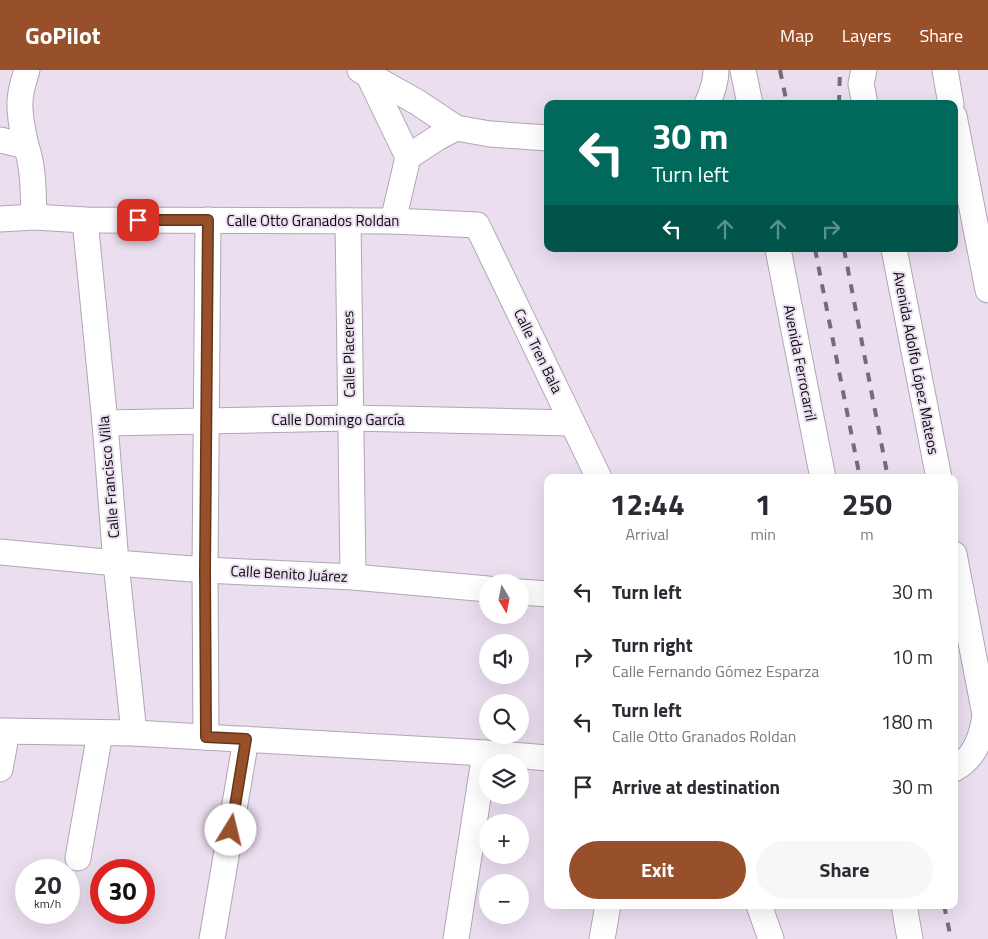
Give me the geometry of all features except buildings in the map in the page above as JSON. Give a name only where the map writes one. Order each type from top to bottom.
[{"type":"street","points":[[27,70],[20,101],[21,118],[31,170],[34,216]]},
{"type":"street","points":[[709,100],[716,78],[716,70]]},
{"type":"street","points":[[743,70],[749,100]]},
{"type":"street","points":[[864,70],[861,84],[864,100]]},
{"type":"street","points":[[945,70],[950,100]]},
{"type":"street","points":[[364,72],[417,102],[456,128],[490,134],[544,138]]},
{"type":"street","points":[[364,72],[408,157],[393,220]]},
{"type":"street","points":[[408,157],[456,128]]},
{"type":"street","points":[[958,136],[988,290]]},
{"type":"street","points":[[0,140],[26,146]]},
{"type":"street","name":"Calle Otto Granados Roldan","points":[[0,219],[34,216],[85,220],[393,220],[477,225]]},
{"type":"street","name":"Calle Francisco Villa","points":[[85,220],[105,424],[116,564],[134,733]]},
{"type":"street","points":[[206,737],[205,570],[208,220]]},
{"type":"street","name":"Calle Placeres","points":[[348,221],[353,577]]},
{"type":"street","name":"Calle Tren Bala","points":[[477,225],[597,474]]},
{"type":"street","name":"Avenida Ferrocarril","points":[[779,252],[822,474]]},
{"type":"street","name":"Avenida Adolfo López Mateos","points":[[895,252],[938,474]]},
{"type":"street","name":"Calle Domingo García","points":[[105,424],[350,418],[572,423]]},
{"type":"street","name":"Calle Benito Juárez","points":[[0,552],[116,564],[353,577],[479,588]]},
{"type":"street","points":[[958,575],[985,715],[982,732],[970,757],[958,766]]},
{"type":"street","points":[[529,593],[544,594]]},
{"type":"street","points":[[0,769],[4,731],[134,733],[544,758]]},
{"type":"street","points":[[78,858],[100,733]]},
{"type":"street","points":[[212,939],[246,739]]},
{"type":"street","points":[[456,939],[485,753]]},
{"type":"street","points":[[602,939],[607,909]]},
{"type":"street","points":[[760,909],[770,939]]},
{"type":"street","points":[[905,909],[910,939]]},
{"type":"railway","points":[[780,70],[786,100]]},
{"type":"railway","points":[[839,100],[840,70]]},
{"type":"railway","points":[[816,252],[859,474]]},
{"type":"railway","points":[[845,252],[887,474]]},
{"type":"railway","points":[[945,909],[951,939]]},
{"type":"route","points":[[138,220],[208,220],[205,570],[206,737],[246,739],[231,830]]}]
